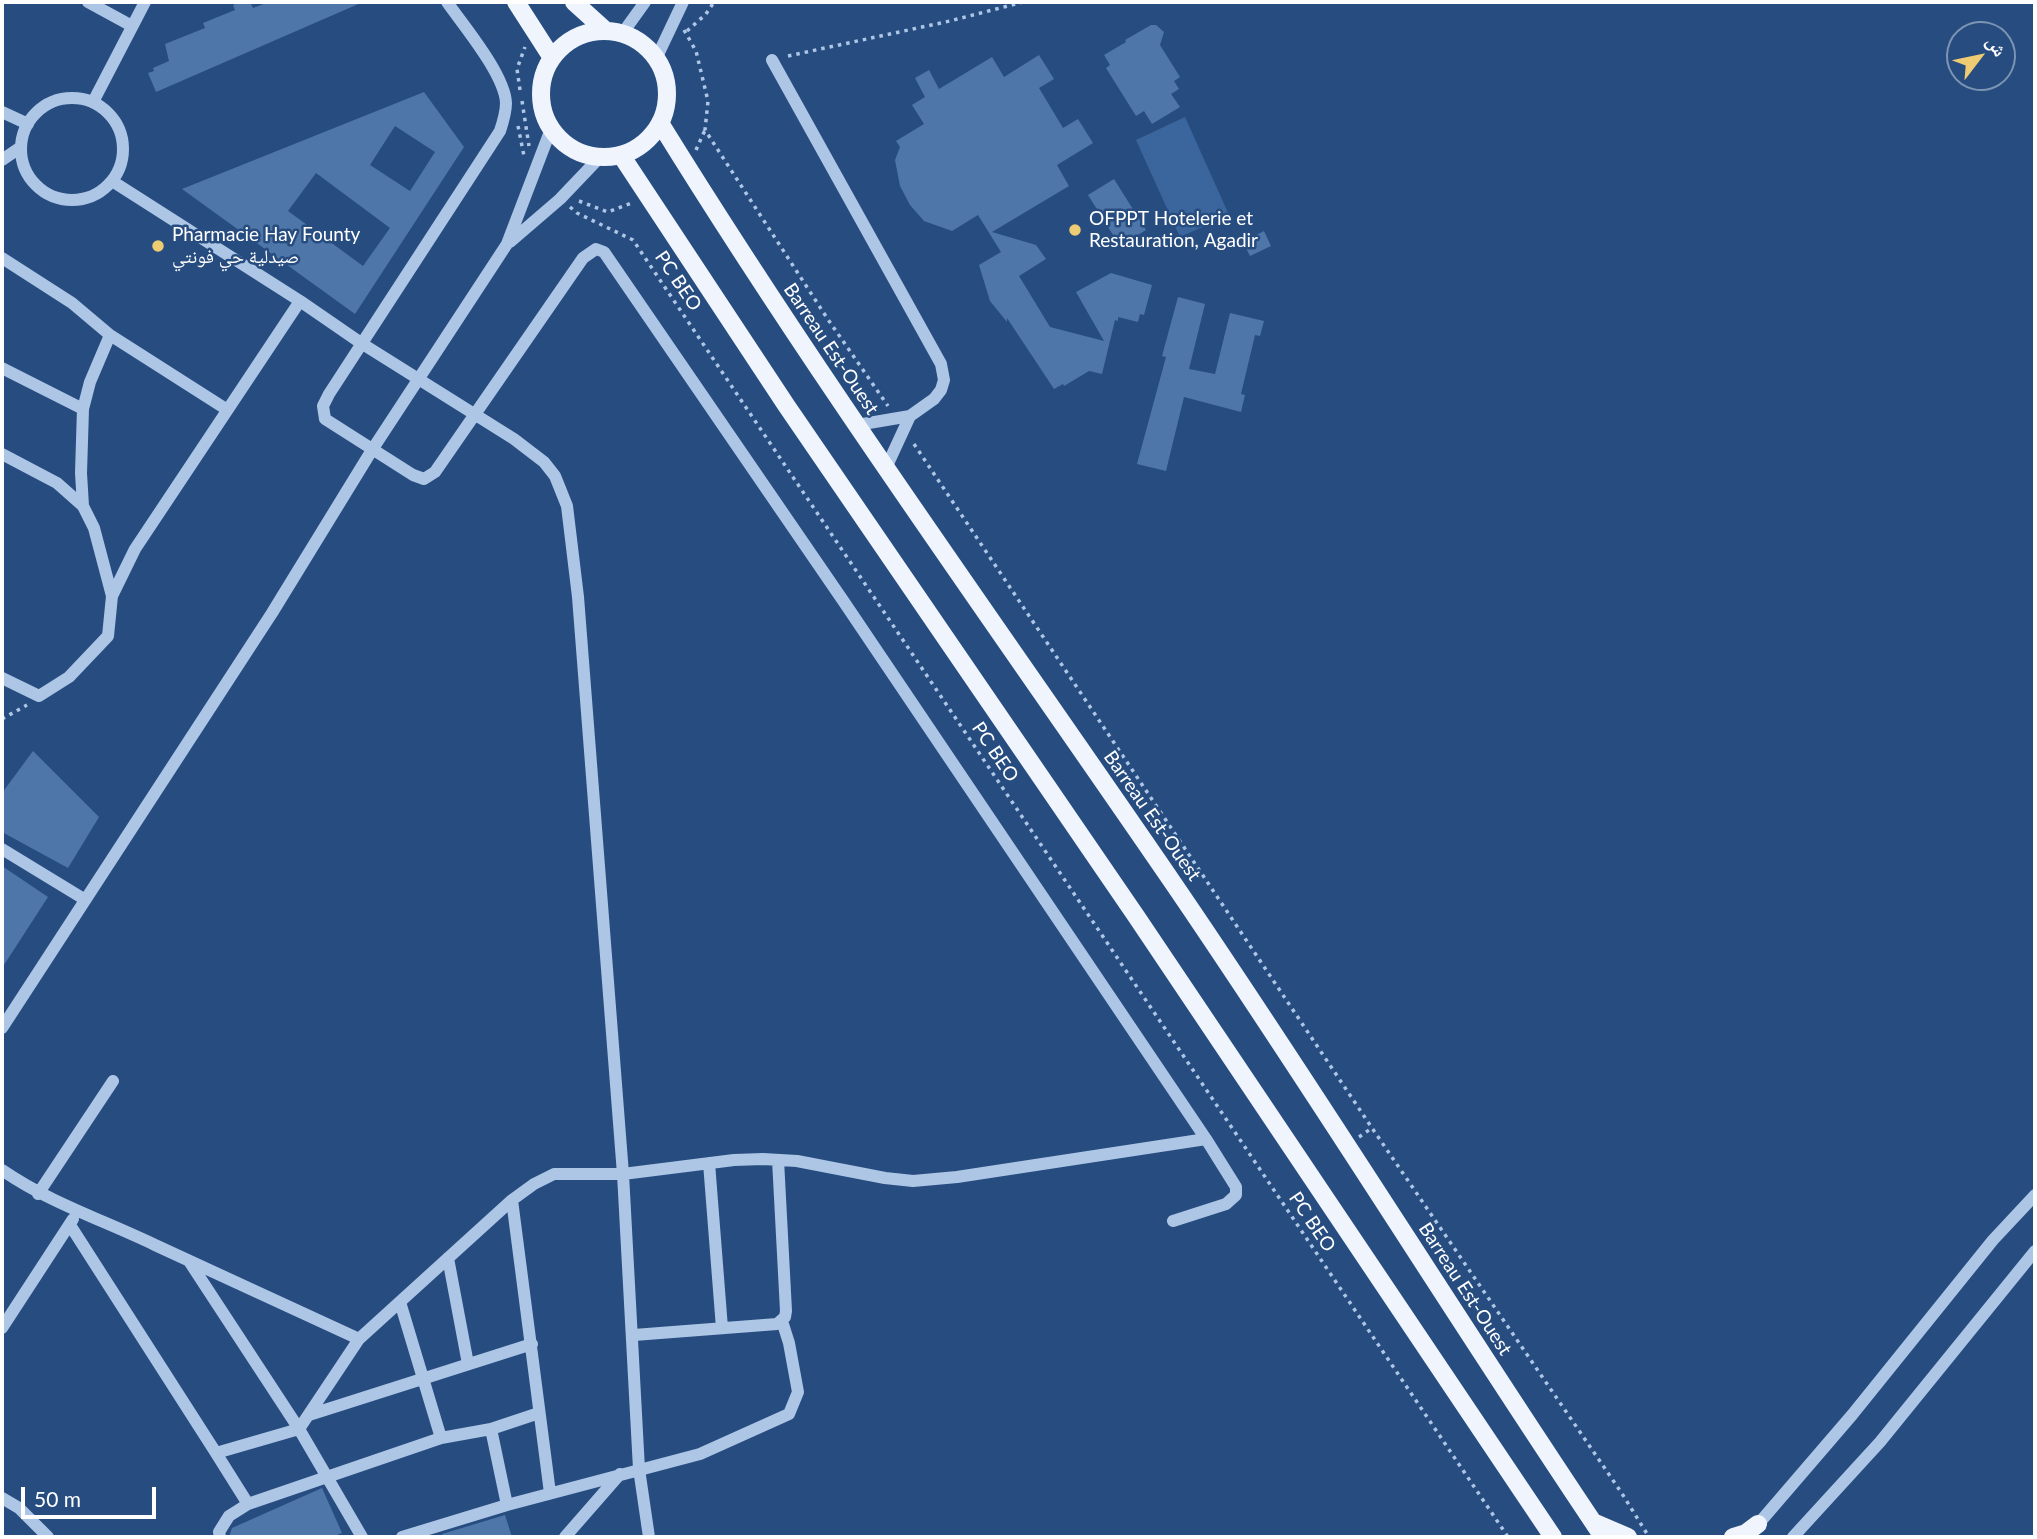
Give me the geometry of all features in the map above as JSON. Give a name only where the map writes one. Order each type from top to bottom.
[{"type":"main road","points":[[516,2],[552,58]]},
{"type":"main road","points":[[574,2],[614,33],[642,45],[656,59],[664,76],[667,92],[660,123],[650,137],[637,148],[621,155],[600,157],[581,153],[564,144],[551,129],[543,112],[541,93],[544,75],[552,58],[562,46],[590,33],[614,33]]},
{"type":"main road","name":"Barreau Est-Ouest","points":[[660,123],[721,222],[886,468],[1174,884],[1603,1537]]},
{"type":"main road","points":[[621,155],[786,405],[1129,904],[1553,1537]]},
{"type":"main road","points":[[1592,1521],[1628,1537]]},
{"type":"main road","points":[[1733,1537],[1754,1530]]},
{"type":"street","points":[[88,2],[132,26]]},
{"type":"street","points":[[93,102],[145,2]]},
{"type":"street","points":[[447,2],[499,79],[506,104],[505,117],[500,131],[329,394],[323,406],[323,414],[329,423],[372,450],[419,478],[428,478],[435,472],[583,258],[596,249],[604,252],[844,602],[1236,1187],[1236,1195],[1226,1204],[1173,1221]]},
{"type":"street","points":[[614,33],[645,2]]},
{"type":"street","points":[[656,59],[683,2]]},
{"type":"street","points":[[772,60],[941,364],[944,380],[941,390],[934,399],[904,421],[857,425]]},
{"type":"street","points":[[73,98],[93,102],[115,121],[121,136],[122,159],[113,180],[101,192],[71,200],[55,197],[41,189],[30,178],[23,163],[21,147],[28,124],[39,110],[55,101],[73,98]]},
{"type":"street","points":[[2,112],[28,124]]},
{"type":"street","points":[[2,1028],[272,613],[372,450],[507,244],[551,129]]},
{"type":"street","points":[[2,160],[21,147]]},
{"type":"street","points":[[507,244],[562,197],[600,157]]},
{"type":"street","points":[[113,180],[544,461],[555,476],[567,506],[578,597],[623,1174],[634,1335],[639,1469],[649,1537]]},
{"type":"street","points":[[2,258],[72,303],[110,335],[226,409]]},
{"type":"street","points":[[2,678],[39,696],[69,677],[107,636],[113,596],[135,549],[300,301]]},
{"type":"street","points":[[83,506],[83,409],[90,382],[110,335]]},
{"type":"street","points":[[2,368],[83,409]]},
{"type":"street","points":[[886,468],[904,421]]},
{"type":"street","points":[[2,454],[57,483],[83,506],[94,528],[113,596]]},
{"type":"street","points":[[2,849],[84,899]]},
{"type":"street","points":[[38,1194],[113,1081]]},
{"type":"street","points":[[216,1453],[299,1429],[359,1339],[512,1200],[554,1174],[623,1174],[734,1160],[778,1160],[913,1181],[957,1177],[1206,1139]]},
{"type":"street","points":[[634,1335],[777,1324],[782,1321],[786,1311],[778,1160]]},
{"type":"street","points":[[709,1163],[722,1328]]},
{"type":"street","points":[[2,1170],[38,1194],[359,1339]]},
{"type":"street","points":[[1754,1530],[1852,1415],[1993,1240],[2035,1195]]},
{"type":"street","points":[[512,1200],[550,1493]]},
{"type":"street","points":[[2,1328],[77,1212]]},
{"type":"street","points":[[69,1225],[248,1504]]},
{"type":"street","points":[[1793,1537],[1880,1441],[2035,1251]]},
{"type":"street","points":[[448,1258],[468,1364]]},
{"type":"street","points":[[189,1261],[299,1429],[362,1537]]},
{"type":"street","points":[[400,1302],[441,1438]]},
{"type":"street","points":[[402,1537],[550,1493],[700,1454],[789,1414],[798,1392],[782,1321]]},
{"type":"street","points":[[309,1415],[532,1344]]},
{"type":"street","points":[[220,1537],[219,1532],[229,1516],[248,1504],[441,1438],[491,1429],[539,1413]]},
{"type":"street","points":[[491,1429],[507,1505]]},
{"type":"street","points":[[565,1537],[620,1474]]},
{"type":"street","points":[[2,1498],[19,1508],[48,1537]]},
{"type":"path","points":[[772,60],[1023,2]]},
{"type":"path","points":[[675,16],[696,51],[708,101],[705,130],[812,295],[904,421],[1159,812],[1649,1537]]},
{"type":"path","points":[[532,25],[517,69],[531,157],[536,172]]},
{"type":"path","points":[[516,118],[526,169],[536,172]]},
{"type":"path","points":[[562,197],[608,212],[648,196]]},
{"type":"path","name":"PC BEO","points":[[562,197],[577,214],[633,240],[1508,1537]]},
{"type":"path","points":[[2,719],[39,696]]},
{"type":"shaded area","points":[[1185,117],[1229,215],[1180,237],[1136,140]]},
{"type":"building","points":[[250,2],[253,8],[269,2],[363,2],[156,92],[148,73],[169,61],[165,44],[205,28],[203,23],[235,10],[233,5]]},
{"type":"building","points":[[1151,25],[1156,25],[1164,32],[1160,45],[1180,77],[1174,81],[1179,89],[1171,94],[1180,107],[1152,124],[1144,111],[1136,116],[1106,68],[1110,65],[1104,55]]},
{"type":"building","points":[[1039,55],[1054,79],[1039,88],[1063,128],[1078,119],[1093,143],[1057,165],[1069,186],[992,232],[1036,245],[1046,259],[1019,276],[1050,327],[1104,341],[1076,292],[1111,273],[1152,285],[1144,315],[1140,314],[1138,322],[1118,317],[1118,321],[1115,320],[1102,374],[1089,371],[1054,389],[1007,318],[1007,322],[990,301],[979,265],[1001,252],[978,215],[952,231],[924,221],[910,205],[900,186],[895,160],[900,147],[896,141],[924,124],[912,105],[925,97],[915,78],[929,70],[939,89],[992,57],[1004,77]]},
{"type":"building","points":[[424,92],[464,147],[355,314],[182,189]],"holes":[[[395,126],[435,152],[410,191],[370,165]],[[316,173],[390,228],[363,266],[288,211]]]},
{"type":"building","points":[[1114,179],[1146,230],[1120,246],[1088,195]]},
{"type":"building","points":[[1264,231],[1271,246],[1250,256],[1243,242]]},
{"type":"building","points":[[1178,297],[1205,304],[1189,369],[1215,374],[1230,313],[1264,321],[1260,336],[1255,335],[1241,394],[1245,395],[1241,412],[1184,397],[1166,471],[1137,464],[1166,357],[1162,356]]},
{"type":"building","points":[[33,751],[99,817],[68,868],[2,832],[2,793]]},
{"type":"building","points":[[2,866],[48,897],[2,968]]},
{"type":"building","points":[[322,1488],[342,1533],[332,1537],[229,1537],[232,1528]]},
{"type":"building","points":[[505,1515],[512,1537],[442,1537],[442,1534]]},
{"type":"place","name":"OFPPT Hotelerie et Restauration, Agadir","points":[[1075,230]]},
{"type":"place","name":"Pharmacie Hay Founty صيدلية حي فونتي","points":[[158,246]]}]
